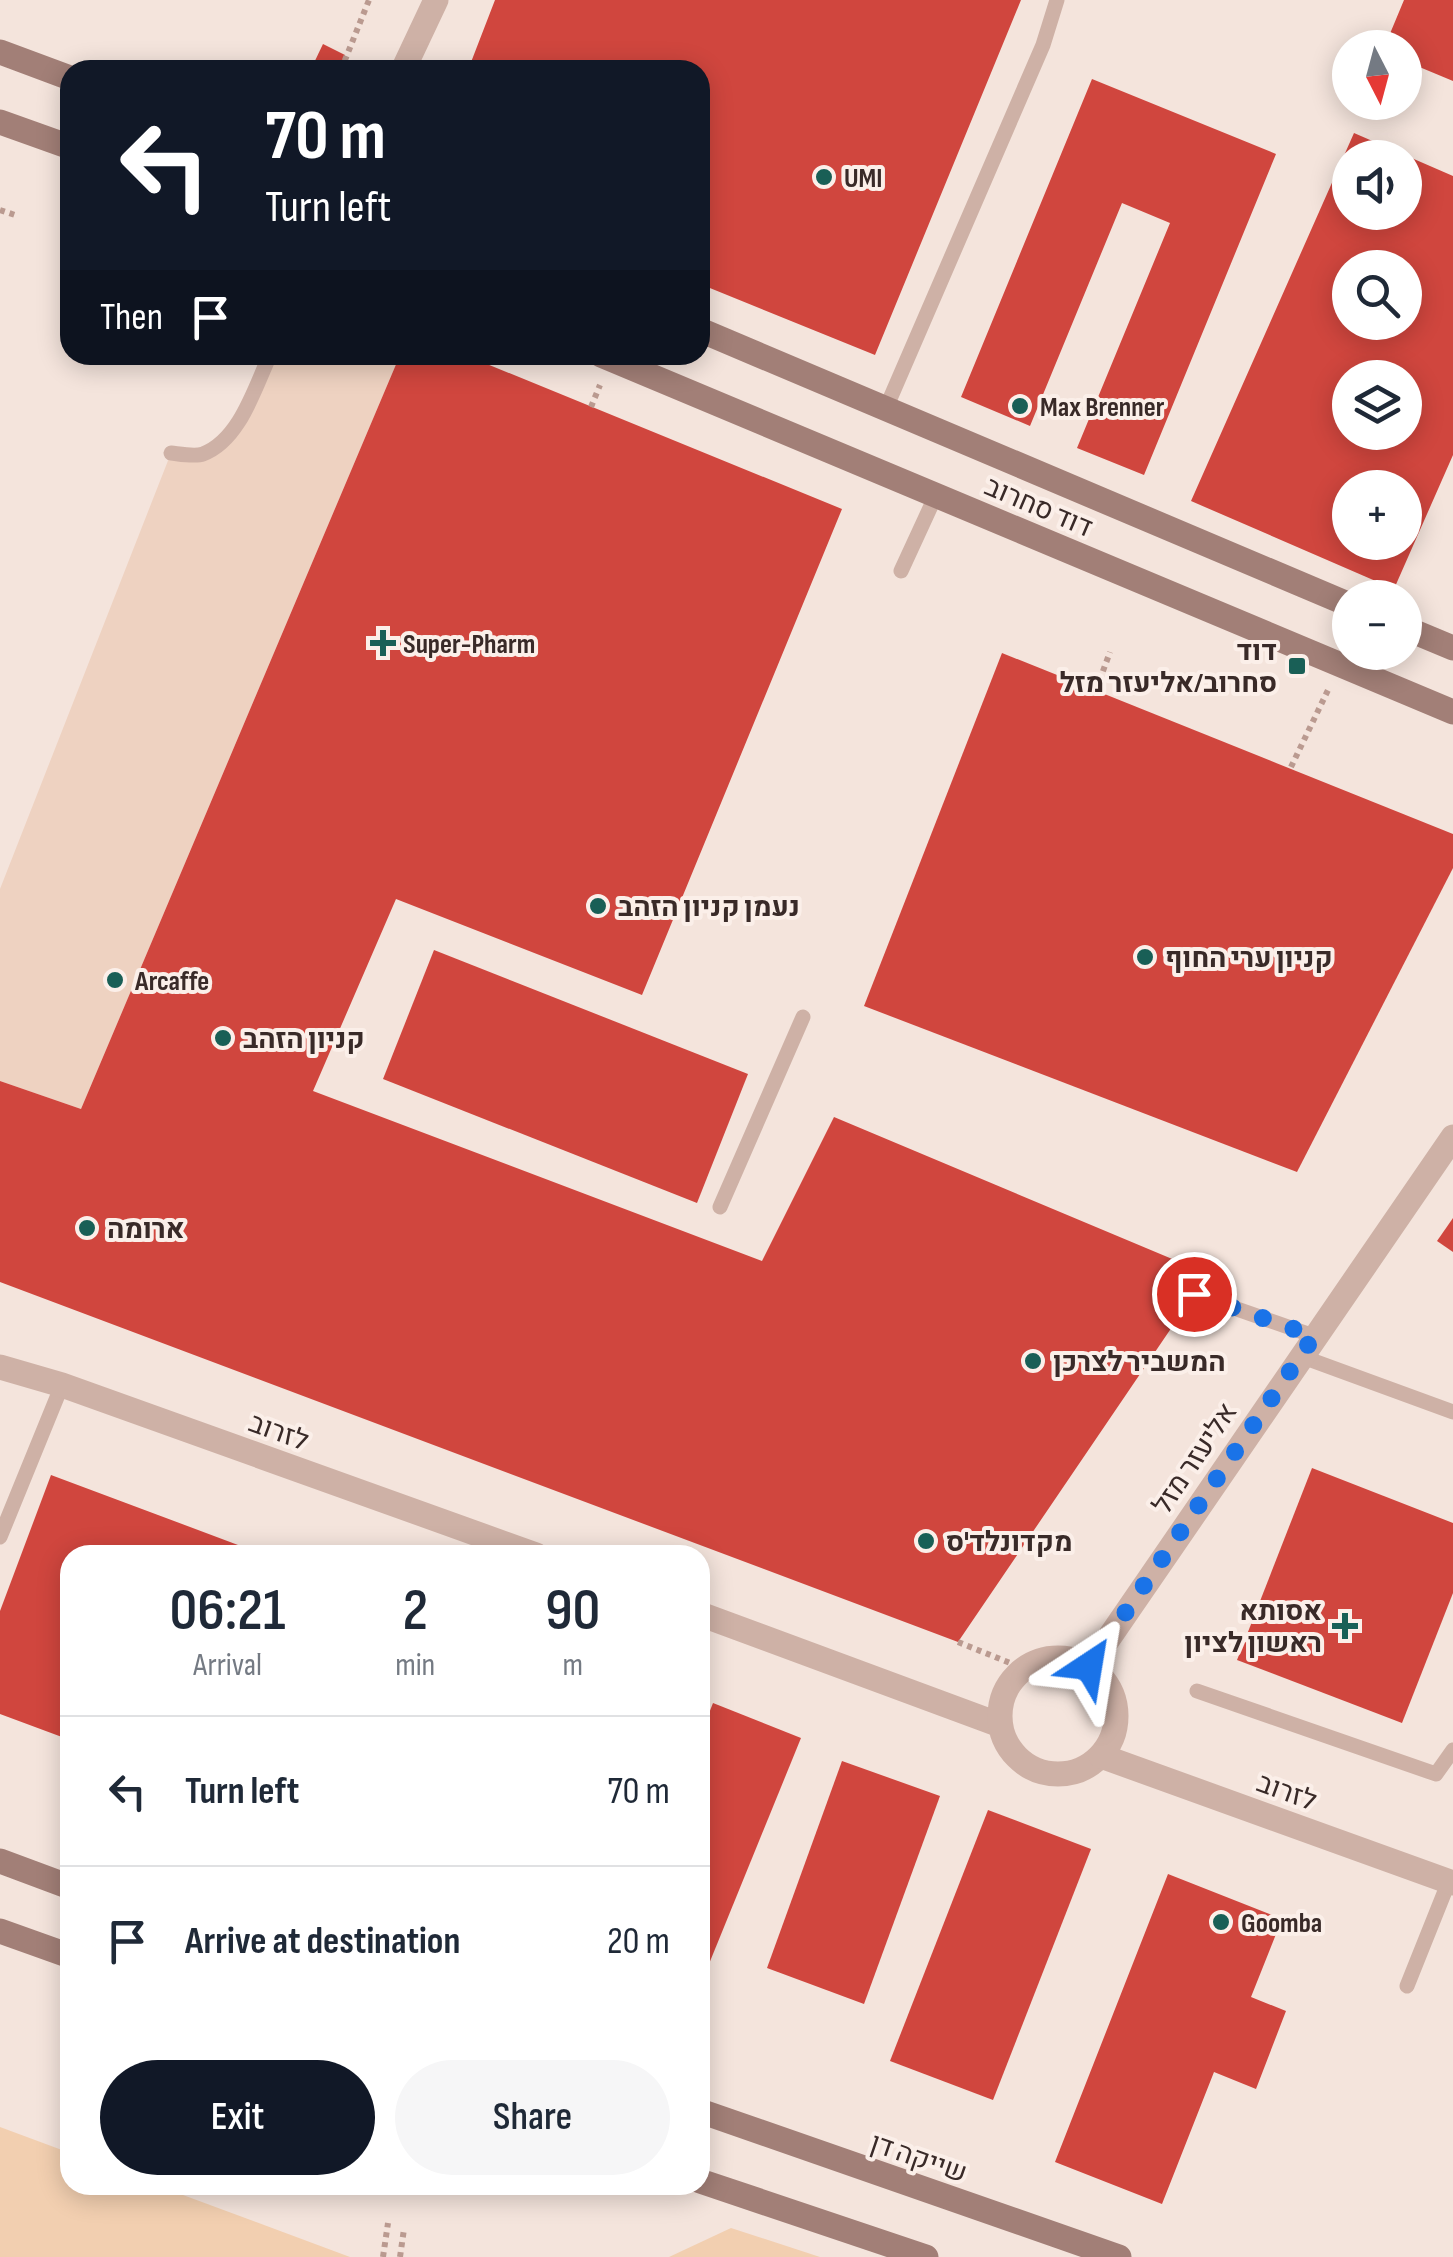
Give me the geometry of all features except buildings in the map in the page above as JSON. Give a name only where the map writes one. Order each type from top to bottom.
[{"type":"street","points":[[408,60],[436,0]]},
{"type":"street","points":[[0,52],[60,74]]},
{"type":"street","points":[[0,122],[60,144]]},
{"type":"street","name":"דוד סחרוב","points":[[710,334],[1332,597]]},
{"type":"street","name":"דוד סחרוב","points":[[625,365],[1332,662]]},
{"type":"street","points":[[1422,635],[1453,648]]},
{"type":"street","name":"דוד סחרוב","points":[[1352,670],[1453,712]]},
{"type":"street","name":"אליעזר מזל","points":[[1089,1666],[1453,1137]]},
{"type":"street","name":"לזרוב","points":[[0,1366],[508,1545]]},
{"type":"street","points":[[710,1618],[1000,1725]]},
{"type":"street","points":[[1070,1659],[1089,1666],[1100,1674],[1116,1704],[1112,1739],[1101,1756],[1068,1774],[1036,1770],[1017,1758],[1000,1725],[1005,1691],[1036,1662],[1070,1659]]},
{"type":"street","name":"לזרוב","points":[[1101,1756],[1451,1882]]},
{"type":"street","points":[[0,1862],[60,1883]]},
{"type":"street","points":[[0,1931],[60,1952]]},
{"type":"street","name":"שייקה דן","points":[[710,2114],[1119,2257]]},
{"type":"street","points":[[710,2184],[926,2257]]},
{"type":"lane","points":[[886,408],[1044,46],[1057,0]]},
{"type":"lane","points":[[171,454],[202,455],[228,436],[265,365]]},
{"type":"lane","points":[[902,571],[936,495]]},
{"type":"lane","points":[[720,1207],[803,1018]]},
{"type":"lane","points":[[1194,1294],[1453,1412]]},
{"type":"lane","points":[[0,1537],[62,1385]]},
{"type":"lane","points":[[1197,1691],[1436,1774],[1453,1750]]},
{"type":"lane","points":[[1407,1986],[1451,1882]]},
{"type":"path","points":[[346,60],[369,0]]},
{"type":"path","points":[[0,210],[15,214]]},
{"type":"path","points":[[1096,690],[1110,652]]},
{"type":"path","points":[[1291,767],[1338,670]]},
{"type":"path","points":[[958,1642],[1025,1669]]},
{"type":"path","points":[[383,2257],[388,2223]]},
{"type":"path","points":[[400,2257],[404,2229]]},
{"type":"sand","points":[[0,2127],[60,2149],[60,2195],[183,2195],[350,2257],[0,2257]]},
{"type":"sand","points":[[731,2228],[820,2257],[669,2257]]},
{"type":"shaded area","points":[[265,365],[396,365],[81,1109],[0,1081],[0,889],[171,453],[202,455],[228,437]]},
{"type":"place","name":"UMI","points":[[824,177]]},
{"type":"place","name":"Max Brenner","points":[[1020,406]]},
{"type":"place","name":"Super-Pharm","points":[[383,643]]},
{"type":"place","name":"דוד סחרוב/אליעזר מזל","points":[[1297,666]]},
{"type":"place","name":"נעמן קניון הזהב","points":[[598,906]]},
{"type":"place","name":"קניון ערי החוף","points":[[1145,957]]},
{"type":"place","name":"Arcaffe","points":[[115,980]]},
{"type":"place","name":"קניון הזהב","points":[[223,1038]]},
{"type":"place","name":"ארומה","points":[[87,1228]]},
{"type":"place","name":"המשביר לצרכן","points":[[1033,1361]]},
{"type":"place","name":"מקדונלד'ס","points":[[926,1541]]},
{"type":"place","name":"אסותא ראשון לציון","points":[[1345,1626]]},
{"type":"place","name":"Goomba","points":[[1221,1922]]},
{"type":"route","points":[[1089,1666],[1314,1336],[1194,1294]]}]
